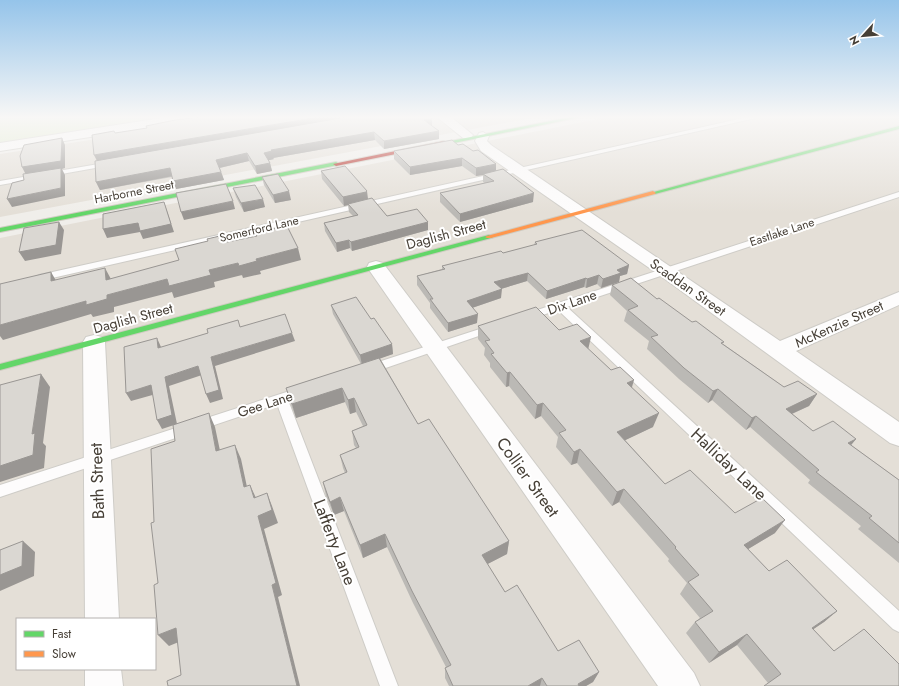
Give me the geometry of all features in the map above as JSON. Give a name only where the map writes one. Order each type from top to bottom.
[{"type":"main road","name":"Harborne Street","points":[[0,224],[393,149]]},
{"type":"main road","name":"Harborne Street","points":[[0,230],[445,149]]},
{"type":"main road","name":"Daglish Street","points":[[0,367],[580,214],[818,149]]},
{"type":"street","name":"Scaddan Street","points":[[493,149],[518,170],[580,214],[665,270],[899,436]]},
{"type":"street","name":"Collier Street","points":[[376,267],[681,686]]},
{"type":"street","name":"McKenzie Street","points":[[779,350],[899,298]]},
{"type":"street","name":"Bath Street","points":[[94,342],[102,618]]},
{"type":"street","points":[[103,670],[104,686]]},
{"type":"lane","name":"Somerford Lane","points":[[31,280],[613,149]]},
{"type":"lane","points":[[0,183],[118,163]]},
{"type":"lane","name":"Eastlake Lane","points":[[665,270],[899,194]]},
{"type":"lane","name":"Dix Lane","points":[[515,321],[665,270]]},
{"type":"lane","name":"Halliday Lane","points":[[559,306],[899,623]]},
{"type":"lane","points":[[361,372],[500,326]]},
{"type":"lane","name":"Gee Lane","points":[[0,491],[317,386]]},
{"type":"lane","name":"Lafferty Lane","points":[[281,398],[389,686]]},
{"type":"shaded area","points":[[32,149],[365,149],[0,217],[0,154]]},
{"type":"shaded area","points":[[447,149],[899,149],[899,686],[0,686],[0,238]]},
{"type":"building","points":[[23,149],[62,149],[61,161],[22,167],[20,156]]},
{"type":"building","points":[[93,149],[129,149],[94,155]]},
{"type":"building","points":[[163,149],[277,149],[264,153],[270,163],[255,166],[247,153],[216,160],[221,172],[173,181],[170,168],[96,182],[95,161]]},
{"type":"building","points":[[404,149],[478,150],[496,164],[476,168],[462,158],[410,167],[394,151]]},
{"type":"building","points":[[345,166],[367,191],[366,192],[343,197],[321,171]]},
{"type":"building","points":[[61,168],[61,188],[7,199],[12,183],[24,180],[23,174]]},
{"type":"building","points":[[503,169],[534,193],[460,214],[440,193],[494,181],[483,174]]},
{"type":"building","points":[[278,174],[289,191],[273,195],[262,177]]},
{"type":"building","points":[[226,184],[233,201],[181,212],[176,193]]},
{"type":"building","points":[[255,185],[263,199],[241,203],[233,188]]},
{"type":"building","points":[[372,198],[387,216],[417,209],[428,222],[351,242],[349,240],[336,243],[324,223],[358,215],[348,204]]},
{"type":"building","points":[[164,202],[171,224],[140,231],[138,223],[103,229],[103,214]]},
{"type":"building","points":[[59,222],[56,245],[19,252],[24,228]]},
{"type":"building","points":[[287,226],[298,248],[256,259],[257,261],[239,266],[238,263],[209,270],[211,275],[169,286],[167,279],[107,295],[107,299],[86,305],[86,301],[0,325],[0,284],[51,272],[51,281],[105,268],[106,280],[179,260],[175,249],[208,241],[207,239],[224,235],[227,242],[257,236],[255,233]]},
{"type":"building","points":[[582,230],[629,265],[617,270],[621,273],[603,279],[599,275],[547,291],[528,273],[494,282],[502,289],[467,301],[478,314],[448,323],[430,299],[433,299],[417,276],[445,269],[442,266],[501,251],[503,253],[537,244],[535,242]]},
{"type":"building","points":[[631,278],[657,299],[659,298],[692,322],[696,321],[724,342],[721,343],[784,387],[798,381],[817,394],[786,409],[813,431],[833,421],[856,439],[848,443],[899,480],[899,543],[869,518],[872,516],[816,472],[819,470],[756,416],[752,418],[718,389],[713,391],[684,368],[651,337],[658,335],[628,310],[638,306],[612,285]]},
{"type":"building","points":[[356,297],[371,319],[374,318],[392,344],[360,355],[331,305]]},
{"type":"building","points":[[536,307],[559,330],[577,324],[591,337],[580,341],[611,370],[620,367],[634,380],[627,383],[659,413],[617,432],[665,484],[690,470],[735,513],[762,498],[785,520],[744,545],[769,571],[787,560],[837,611],[812,628],[834,651],[864,629],[899,664],[899,686],[764,686],[781,674],[747,634],[719,652],[695,622],[713,611],[688,582],[699,575],[624,489],[617,492],[580,449],[574,452],[559,433],[566,430],[543,403],[537,405],[510,372],[507,373],[491,354],[494,353],[485,341],[490,340],[478,326]]},
{"type":"building","points":[[285,314],[292,333],[211,357],[219,390],[206,394],[198,366],[165,377],[172,415],[157,420],[151,385],[126,393],[124,347],[157,338],[158,348],[208,333],[207,329],[238,320],[240,327]]},
{"type":"building","points":[[379,358],[418,424],[429,419],[509,541],[482,555],[505,592],[517,585],[558,651],[579,640],[599,672],[578,684],[579,686],[547,686],[542,678],[528,686],[453,686],[445,668],[451,665],[412,591],[385,534],[360,545],[340,497],[330,502],[323,482],[347,472],[340,455],[359,447],[352,431],[367,425],[354,398],[348,400],[342,388],[292,404],[286,388]]},
{"type":"building","points":[[41,374],[32,434],[35,433],[33,455],[0,466],[0,385]]},
{"type":"building","points":[[209,413],[216,451],[235,445],[244,487],[250,485],[254,498],[267,493],[272,510],[258,516],[276,583],[272,585],[297,686],[168,686],[167,681],[181,675],[176,628],[158,635],[154,585],[158,583],[151,523],[154,522],[151,449],[175,441],[173,425]]},
{"type":"building","points":[[23,541],[22,566],[0,575],[0,550]]},
{"type":"traffic: fast","points":[[653,193],[817,149]]},
{"type":"traffic: fast","points":[[0,230],[336,164]]},
{"type":"traffic: fast","points":[[0,367],[489,237]]},
{"type":"traffic: slow","points":[[489,237],[653,193]]},
{"type":"traffic: jam","points":[[336,164],[413,149]]}]
